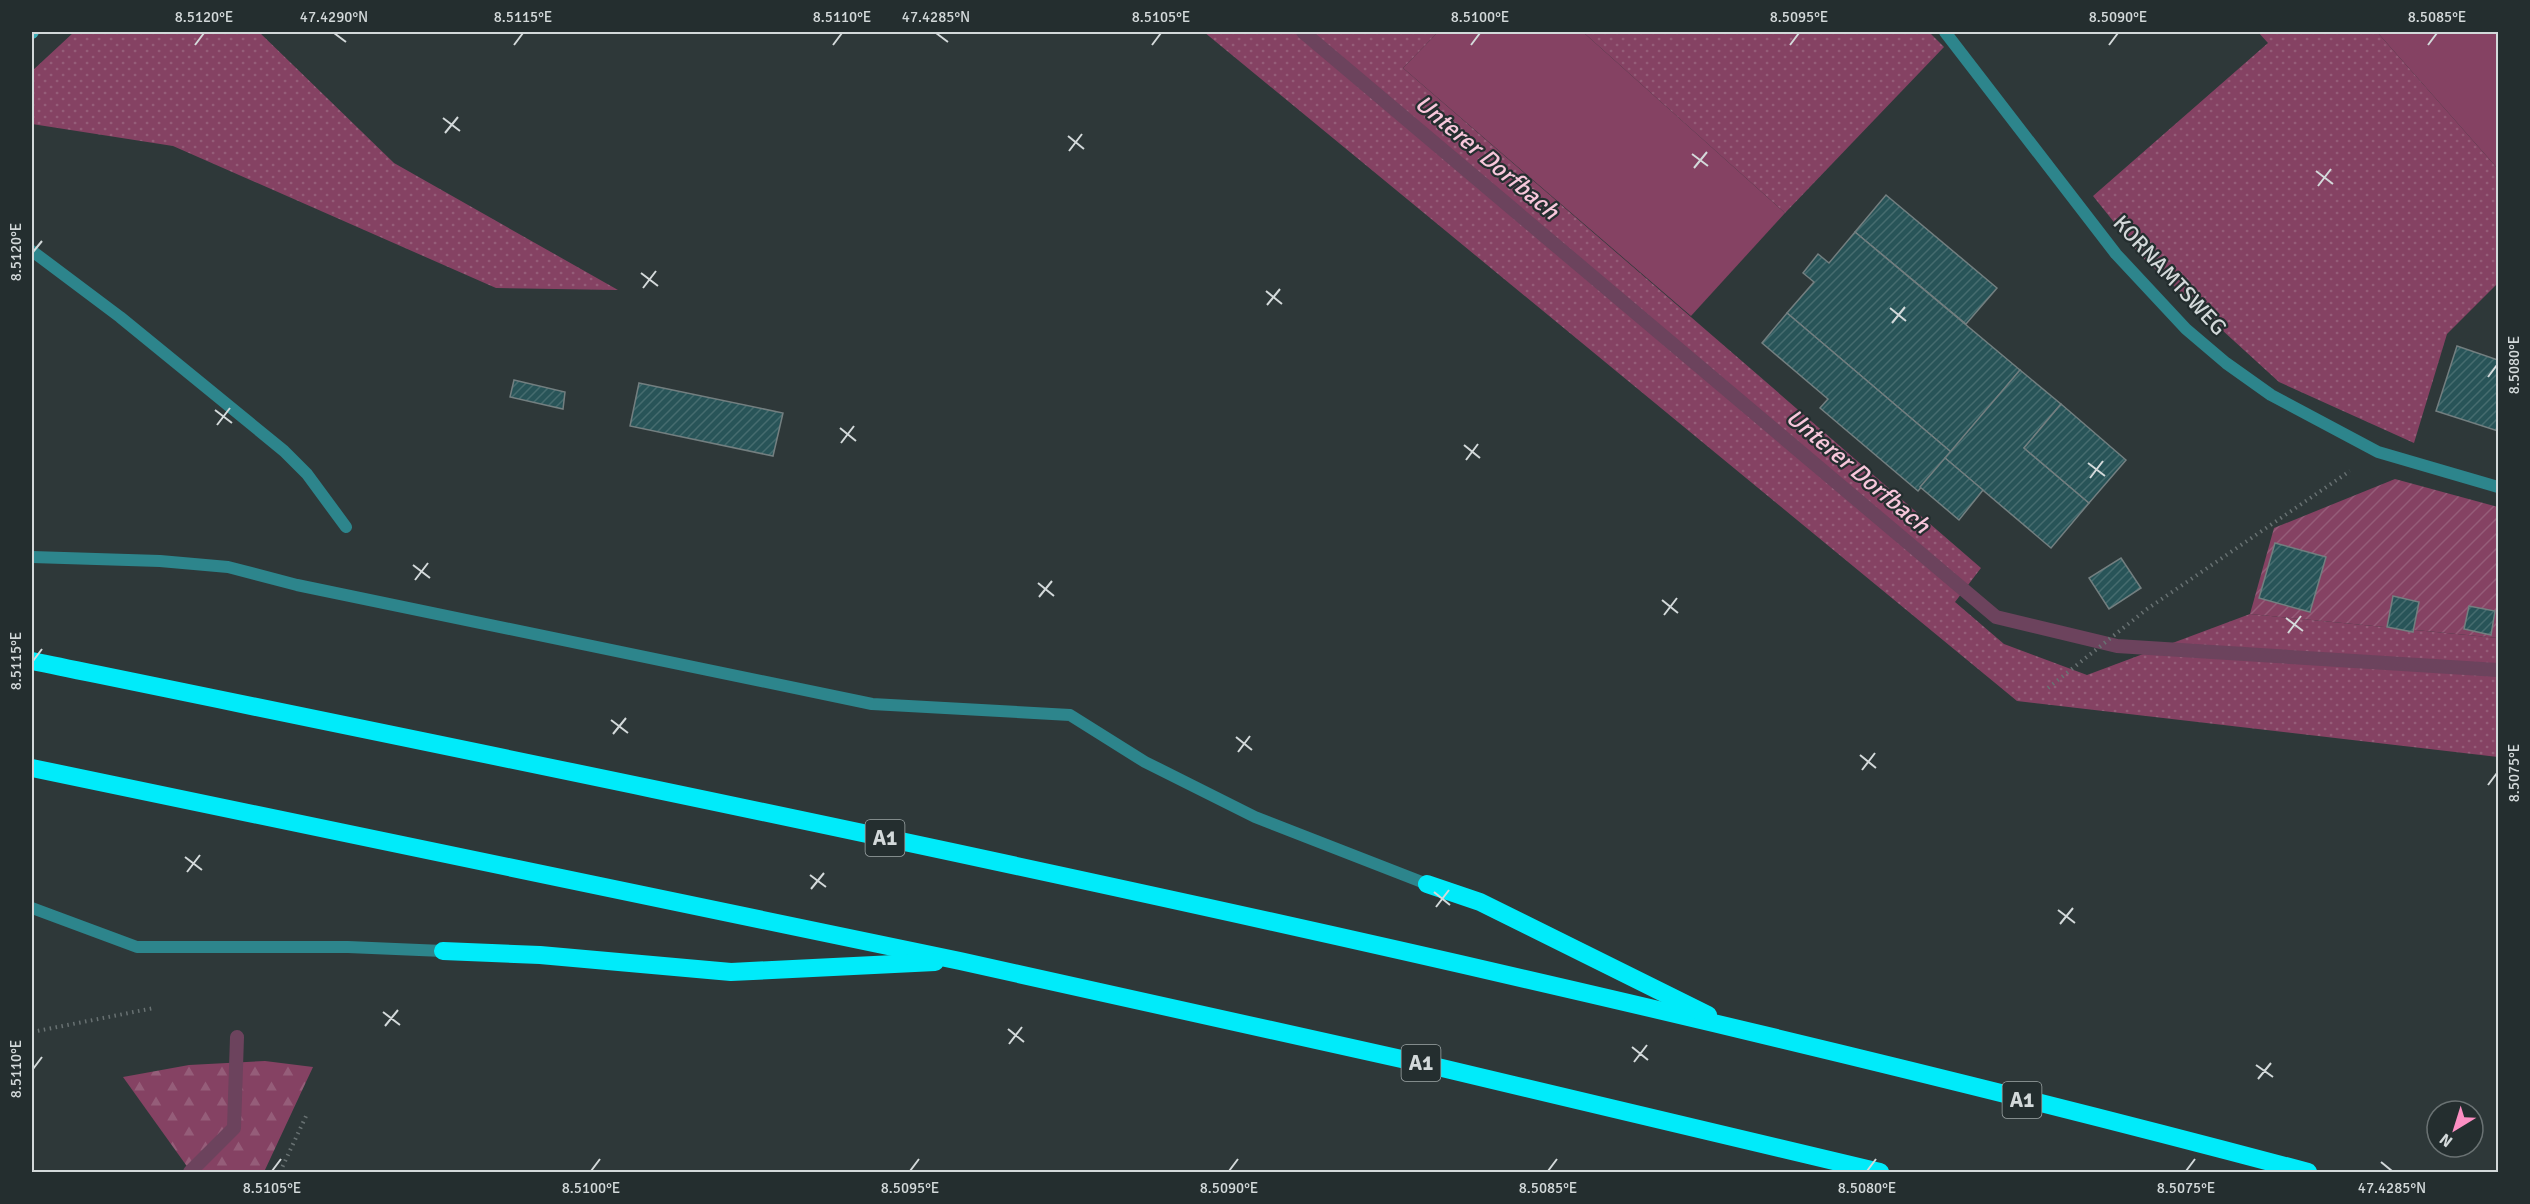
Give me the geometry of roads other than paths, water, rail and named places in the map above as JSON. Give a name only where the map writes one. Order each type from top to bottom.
[{"type":"highway","name":"A1","points":[[32,662],[992,861],[1218,911],[1736,1029],[2308,1173]]},
{"type":"highway","name":"A1","points":[[32,768],[960,961],[1442,1068],[1880,1173]]},
{"type":"highway","points":[[1427,884],[1480,902],[1736,1029]]},
{"type":"highway","points":[[443,951],[540,956],[731,972],[960,961]]},
{"type":"lane","name":"KORNAMTSWEG","points":[[1945,32],[2116,254],[2186,329],[2226,363],[2271,395],[2378,452],[2499,487]]},
{"type":"lane","points":[[32,251],[120,317],[284,451],[307,474],[346,527]]},
{"type":"lane","points":[[32,557],[160,561],[228,567],[297,585],[872,704],[1070,715],[1145,762],[1255,817],[1427,884]]},
{"type":"lane","points":[[32,908],[137,947],[348,947],[443,951]]},
{"type":"waterway","name":"Unterer Dorfbach","points":[[1303,32],[1996,617],[2117,646],[2498,670]]},
{"type":"waterway","points":[[190,1172],[234,1128],[237,1037]]}]
